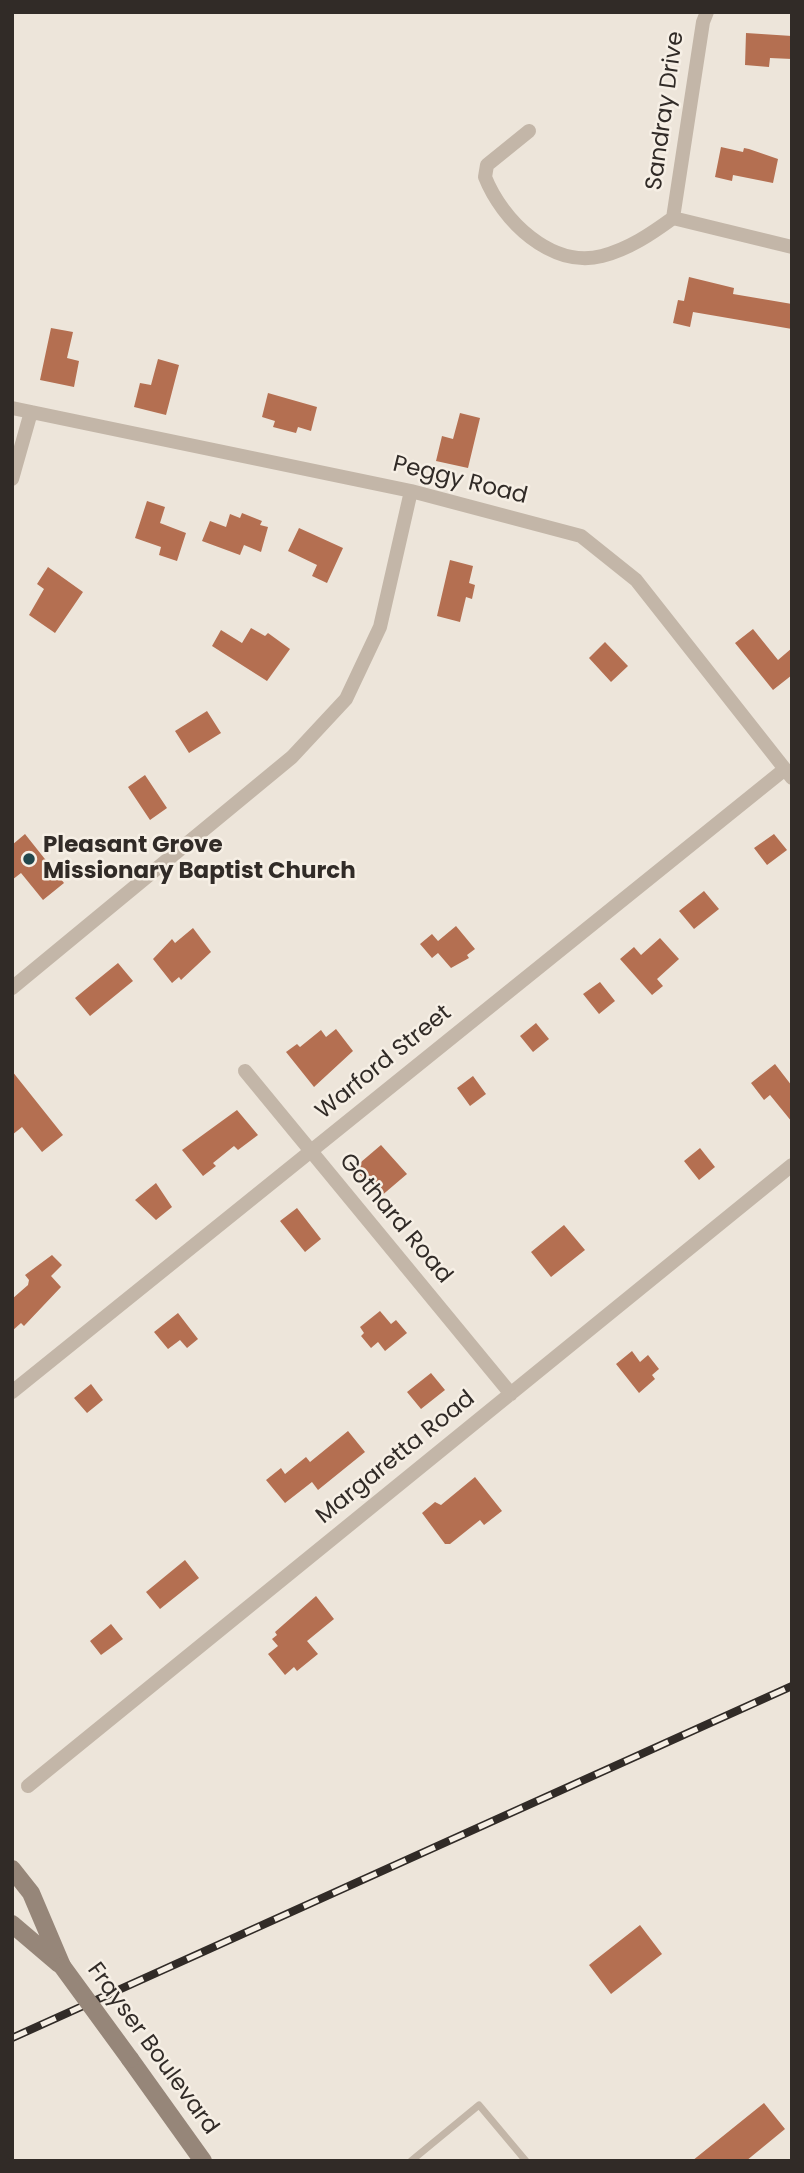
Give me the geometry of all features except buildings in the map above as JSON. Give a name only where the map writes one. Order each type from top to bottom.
[{"type":"main road","points":[[12,1869],[31,1893],[62,1966]]},
{"type":"main road","points":[[12,1924],[62,1966]]},
{"type":"main road","name":"Frayser Boulevard","points":[[62,1966],[203,2161]]},
{"type":"street","name":"Sandray Drive","points":[[673,218],[703,22],[707,12]]},
{"type":"street","points":[[529,131],[487,165],[485,177],[512,220],[549,249],[574,256],[598,257],[622,250],[673,218],[792,247]]},
{"type":"street","name":"Peggy Road","points":[[12,408],[411,491],[581,536],[636,580],[788,773]]},
{"type":"street","points":[[12,479],[31,412]]},
{"type":"street","points":[[12,988],[292,757],[346,699],[380,627],[411,491]]},
{"type":"street","name":"Warford Street","points":[[12,1392],[788,773]]},
{"type":"street","name":"Gothard Road","points":[[245,1071],[511,1394]]},
{"type":"street","name":"Margaretta Road","points":[[28,1786],[792,1165]]},
{"type":"lane","points":[[411,2161],[479,2105],[526,2161]]},
{"type":"railway","points":[[12,2038],[792,1686]]},
{"type":"place","name":"Pleasant Grove Missionary Baptist Church","points":[[29,859]]}]
